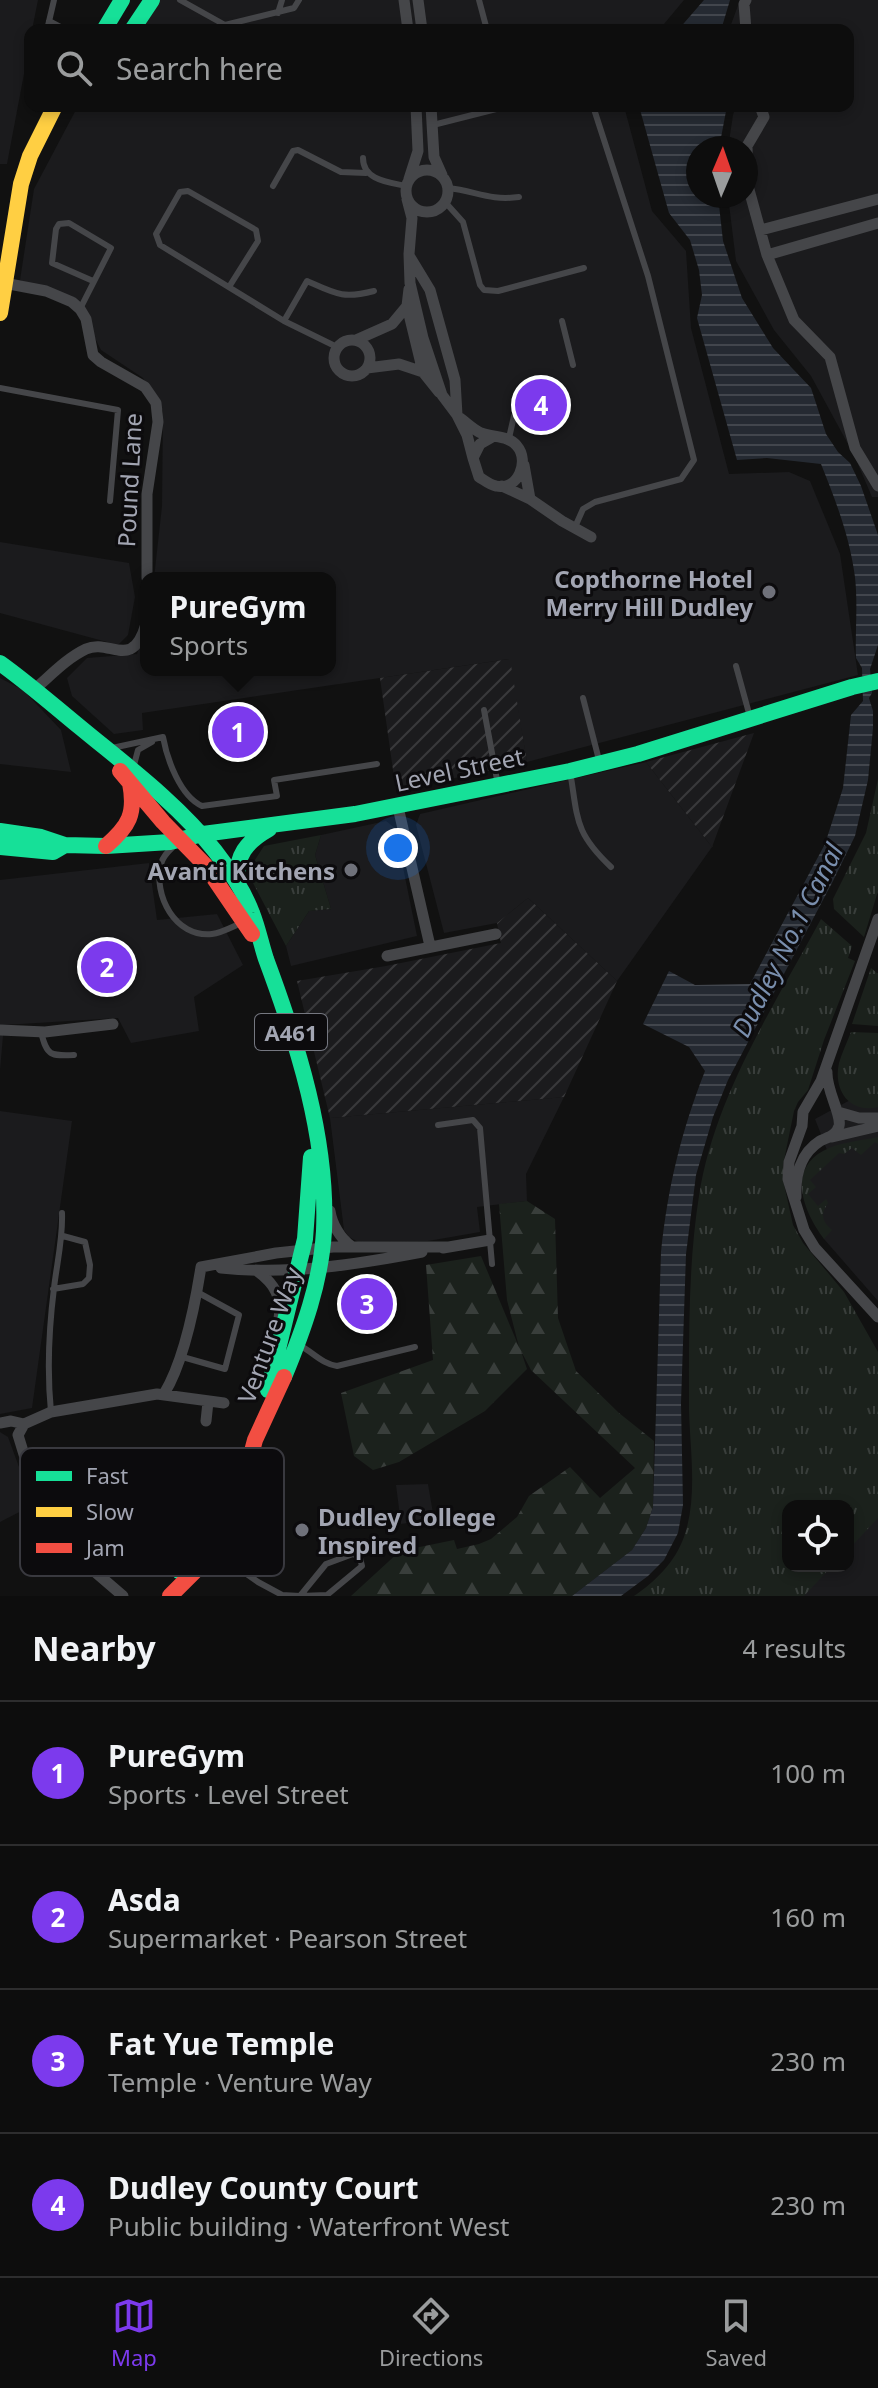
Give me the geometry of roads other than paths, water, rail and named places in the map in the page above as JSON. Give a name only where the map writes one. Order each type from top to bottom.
[{"type":"main road","points":[[108,24],[122,0]]},
{"type":"main road","points":[[136,24],[152,0]]},
{"type":"main road","points":[[0,313],[4,252],[21,184],[30,156],[52,112]]},
{"type":"main road","points":[[45,128],[58,112]]},
{"type":"main road","points":[[0,651],[36,688]]},
{"type":"main road","name":"Venture Way","points":[[0,663],[36,688],[107,749],[134,779],[163,822],[205,865],[248,920],[261,945],[288,1021],[313,1122],[323,1179],[322,1248],[319,1269],[296,1343],[275,1399],[262,1421]]},
{"type":"main road","name":"Level Street","points":[[0,831],[41,837],[65,845],[106,846],[182,839],[398,807],[600,764],[878,681]]},
{"type":"main road","points":[[106,846],[124,832],[134,810],[134,779]]},
{"type":"main road","name":"Venture Way","points":[[134,779],[203,834],[237,882],[248,920]]},
{"type":"main road","points":[[237,882],[236,872],[242,851],[251,838],[278,825]]},
{"type":"main road","name":"Level Street","points":[[0,847],[53,852],[65,845]]},
{"type":"main road","name":"Venture Way","points":[[252,1448],[262,1421],[303,1250],[310,1197],[313,1122]]},
{"type":"main road","name":"Venture Way","points":[[161,1596],[175,1576]]},
{"type":"main road","name":"Venture Way","points":[[170,1596],[190,1576]]},
{"type":"street","points":[[404,0],[407,24]]},
{"type":"street","points":[[418,0],[421,24]]},
{"type":"street","points":[[746,0],[746,24]]},
{"type":"street","points":[[416,112],[418,151],[407,183],[412,218],[407,306],[423,372],[457,415],[467,435],[479,477],[494,486],[502,486],[519,476],[523,464]]},
{"type":"street","points":[[412,228],[445,202],[448,188],[435,162],[432,112]]},
{"type":"street","points":[[762,112],[764,117],[747,146],[748,186],[767,255],[794,320],[830,357],[855,448],[878,486]]},
{"type":"street","points":[[407,183],[424,169],[442,175]]},
{"type":"street","points":[[407,199],[415,209],[434,211]]},
{"type":"street","points":[[761,230],[878,199]]},
{"type":"street","points":[[767,255],[878,223]]},
{"type":"street","points":[[409,254],[430,290],[455,380],[457,415],[478,432],[509,438],[520,448],[530,499]]},
{"type":"street","points":[[4,283],[46,291],[72,302],[80,309]]},
{"type":"street","points":[[410,283],[423,338],[442,395]]},
{"type":"street","points":[[356,340],[367,348],[370,355],[363,373],[352,377],[340,373],[333,361],[337,347],[392,324],[407,306]]},
{"type":"street","name":"Pound Lane","points":[[80,309],[86,319],[93,355],[145,387],[156,403],[158,422],[147,494],[147,572]]},
{"type":"street","points":[[367,368],[399,364],[423,372]]},
{"type":"street","points":[[473,458],[480,444],[494,436]]},
{"type":"street","points":[[502,486],[530,499],[591,537]]},
{"type":"street","points":[[36,688],[88,648],[123,651],[140,640]]},
{"type":"street","points":[[398,807],[430,946]]},
{"type":"street","points":[[874,1312],[815,1248],[804,1230],[788,1179],[789,1162],[802,1126],[803,1112],[821,1081],[878,919]]},
{"type":"street","points":[[387,956],[496,934]]},
{"type":"street","points":[[0,1030],[41,1032],[113,1024]]},
{"type":"street","points":[[797,1212],[795,1191],[803,1159],[811,1148],[837,1131],[840,1124],[826,1078],[827,1063]]},
{"type":"street","points":[[807,1106],[828,1102],[836,1109],[859,1118],[878,1118]]},
{"type":"street","points":[[802,1126],[813,1138],[826,1139],[878,1126]]},
{"type":"street","points":[[323,1179],[331,1221],[351,1246]]},
{"type":"street","points":[[208,1266],[257,1271],[319,1269],[490,1240]]},
{"type":"street","points":[[177,1396],[175,1375],[201,1267],[322,1248],[448,1247]]},
{"type":"street","points":[[303,1250],[319,1269]]},
{"type":"street","points":[[257,1271],[272,1282],[279,1295],[274,1367]]},
{"type":"street","points":[[164,1394],[175,1375]]},
{"type":"street","points":[[0,1423],[11,1421],[24,1424],[51,1412],[164,1394],[224,1403]]},
{"type":"street","points":[[206,1421],[208,1402]]},
{"type":"street","points":[[22,1448],[18,1435],[24,1424]]},
{"type":"street","points":[[100,1576],[123,1596]]},
{"type":"lane","points":[[48,24],[54,0]]},
{"type":"lane","points":[[180,0],[223,24]]},
{"type":"lane","points":[[193,7],[198,0]]},
{"type":"lane","points":[[278,13],[282,0]]},
{"type":"lane","points":[[229,24],[294,8],[299,0]]},
{"type":"lane","points":[[479,0],[485,24]]},
{"type":"lane","points":[[49,21],[55,24]]},
{"type":"lane","points":[[433,125],[484,112]]},
{"type":"lane","points":[[575,527],[583,509],[595,502],[681,479],[694,460],[648,276],[595,112]]},
{"type":"lane","points":[[273,186],[293,151],[298,150],[341,172],[366,173],[385,181],[407,183]]},
{"type":"lane","points":[[363,158],[366,173]]},
{"type":"lane","points":[[448,188],[490,198],[519,197]]},
{"type":"lane","points":[[229,287],[258,241],[256,230],[188,191],[180,192],[156,234],[160,245],[284,321],[337,347]]},
{"type":"lane","points":[[445,202],[463,222],[484,290],[498,291],[584,268]]},
{"type":"lane","points":[[80,309],[111,248],[69,223],[59,224],[52,263],[93,281]]},
{"type":"lane","points":[[284,321],[307,281],[353,297],[374,291]]},
{"type":"lane","points":[[562,321],[573,365]]},
{"type":"lane","points":[[0,388],[118,410],[110,501]]},
{"type":"lane","points":[[509,438],[514,416]]},
{"type":"lane","points":[[736,666],[750,718]]},
{"type":"lane","points":[[583,698],[600,764]]},
{"type":"lane","points":[[484,710],[498,785]]},
{"type":"lane","points":[[107,749],[163,737]]},
{"type":"lane","points":[[163,737],[168,763],[193,802],[202,806],[277,796],[274,780],[377,764]]},
{"type":"lane","points":[[134,779],[138,750],[163,737]]},
{"type":"lane","points":[[570,771],[580,830],[591,848],[611,867]]},
{"type":"lane","points":[[182,839],[161,862],[160,883],[170,914],[181,926],[211,934],[248,920]]},
{"type":"lane","points":[[41,1032],[49,1053],[54,1056],[74,1055]]},
{"type":"lane","points":[[438,1125],[473,1120],[480,1128],[492,1264]]},
{"type":"lane","points":[[51,1412],[48,1386],[53,1289],[63,1236],[62,1213]]},
{"type":"lane","points":[[53,1289],[83,1284],[89,1278],[90,1265],[85,1242],[63,1236]]},
{"type":"lane","points":[[179,1356],[225,1369],[239,1315],[197,1292]]},
{"type":"lane","points":[[874,1312],[878,1329]]},
{"type":"lane","points":[[296,1343],[327,1364],[337,1366],[415,1347]]},
{"type":"lane","points":[[249,1576],[282,1595],[300,1596],[327,1595],[362,1566],[360,1558],[353,1554],[326,1564],[300,1596]]},
{"type":"water","points":[[704,0],[730,0],[723,24],[683,24]]},
{"type":"water","name":"Dudley No.1 Canal","points":[[641,112],[726,112],[721,136],[686,136],[686,208],[719,208],[723,241],[742,298],[773,348],[811,388],[826,434],[850,463],[861,486],[878,535],[878,645],[870,669],[872,693],[869,698],[873,728],[868,780],[855,836],[728,1080],[713,1117],[696,1175],[686,1254],[681,1403],[683,1505],[678,1533],[664,1560],[621,1596],[572,1596],[632,1550],[646,1528],[653,1507],[661,1252],[677,1160],[705,1071],[689,1047],[643,1024],[669,971],[695,985],[750,984],[825,844],[843,788],[851,715],[863,701],[862,668],[856,658],[853,562],[832,492],[821,464],[767,458],[737,460],[697,318],[702,295],[690,240],[669,213]]},
{"type":"place","name":"Dudley County Court","points":[[541,405]]},
{"type":"place","name":"Copthorne Hotel Merry Hill Dudley","points":[[769,592]]},
{"type":"place","name":"PureGym","points":[[238,732]]},
{"type":"place","name":"Avanti Kitchens","points":[[351,870]]},
{"type":"place","name":"Asda","points":[[107,967]]},
{"type":"place","name":"Fat Yue Temple","points":[[367,1304]]},
{"type":"place","name":"Dudley College Inspired","points":[[302,1530]]}]
